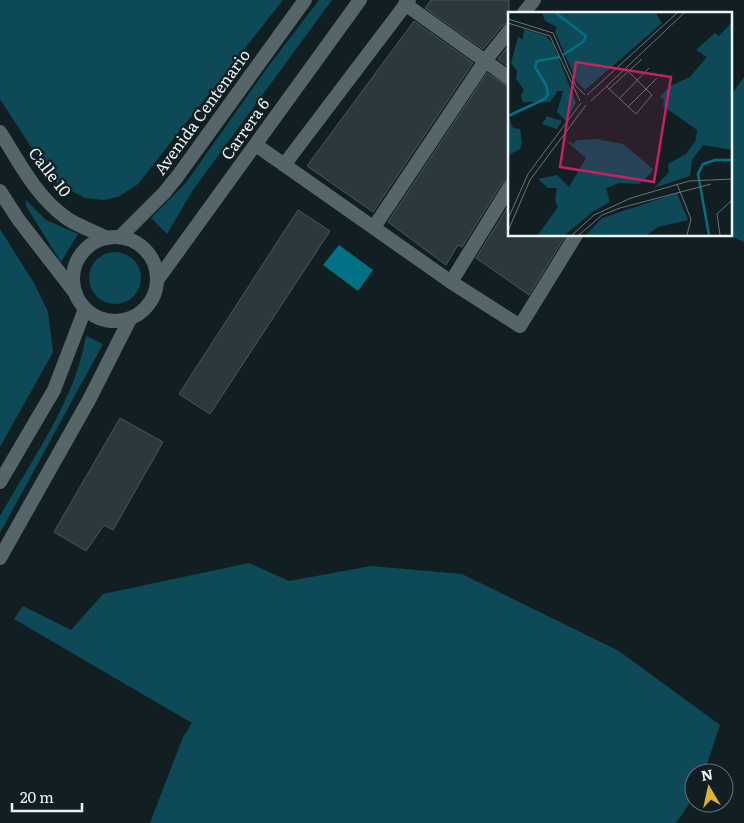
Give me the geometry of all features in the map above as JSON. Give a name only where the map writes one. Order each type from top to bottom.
[{"type":"street","name":"Avenida Centenario","points":[[114,238],[164,193],[177,177],[305,0]]},
{"type":"street","name":"Carrera 6","points":[[158,279],[360,0]]},
{"type":"street","points":[[525,12],[534,0]]},
{"type":"street","points":[[284,165],[407,2],[508,77]]},
{"type":"street","points":[[374,227],[484,61],[508,32]]},
{"type":"street","name":"Calle 10","points":[[0,132],[29,178],[49,204],[67,219],[114,238]]},
{"type":"street","points":[[256,145],[451,282],[520,326],[575,236]]},
{"type":"street","points":[[451,282],[508,190]]},
{"type":"street","points":[[0,191],[18,219],[76,294],[85,309],[106,321],[130,319],[142,313],[150,303],[156,292],[158,279],[154,261],[142,247],[132,240],[114,238],[86,249],[78,259],[74,276],[76,294]]},
{"type":"street","points":[[0,482],[54,390],[85,309]]},
{"type":"street","points":[[0,558],[90,400],[130,319]]},
{"type":"shaded area","points":[[0,0],[283,0],[138,184],[118,197],[104,200],[85,198],[57,183],[44,167],[0,99]]},
{"type":"shaded area","points":[[319,0],[332,0],[193,190],[167,234],[151,218],[185,184],[267,68]]},
{"type":"shaded area","points":[[744,77],[744,242],[731,236],[732,94]]},
{"type":"shaded area","points":[[26,200],[46,220],[78,234],[61,262],[26,206]]},
{"type":"shaded area","points":[[0,229],[34,283],[48,312],[53,352],[0,447]]},
{"type":"shaded area","points":[[339,245],[373,270],[358,291],[323,265]]},
{"type":"shaded area","points":[[115,252],[125,254],[133,260],[139,268],[141,278],[139,288],[133,296],[125,302],[115,304],[105,302],[97,296],[91,288],[89,278],[91,268],[97,260],[105,254]]},
{"type":"shaded area","points":[[86,336],[103,344],[0,533],[0,516],[51,429],[62,406],[72,384]]},
{"type":"shaded area","points":[[249,563],[289,581],[371,566],[462,574],[619,651],[720,725],[707,763],[684,763],[684,811],[676,823],[150,823],[183,737],[192,723],[14,619],[23,606],[71,630],[103,594]]},
{"type":"building","points":[[431,0],[509,0],[508,23],[502,26],[483,49],[425,8]]},
{"type":"building","points":[[414,21],[473,63],[373,212],[307,166]]},
{"type":"building","points":[[508,46],[508,66],[498,59]]},
{"type":"building","points":[[487,73],[508,86],[508,180],[502,183],[462,247],[458,245],[446,265],[388,222]]},
{"type":"building","points":[[508,207],[508,236],[565,236],[529,295],[476,258]]},
{"type":"building","points":[[298,210],[330,231],[210,414],[179,394]]},
{"type":"building","points":[[120,418],[163,442],[113,530],[104,525],[86,551],[54,532]]}]
